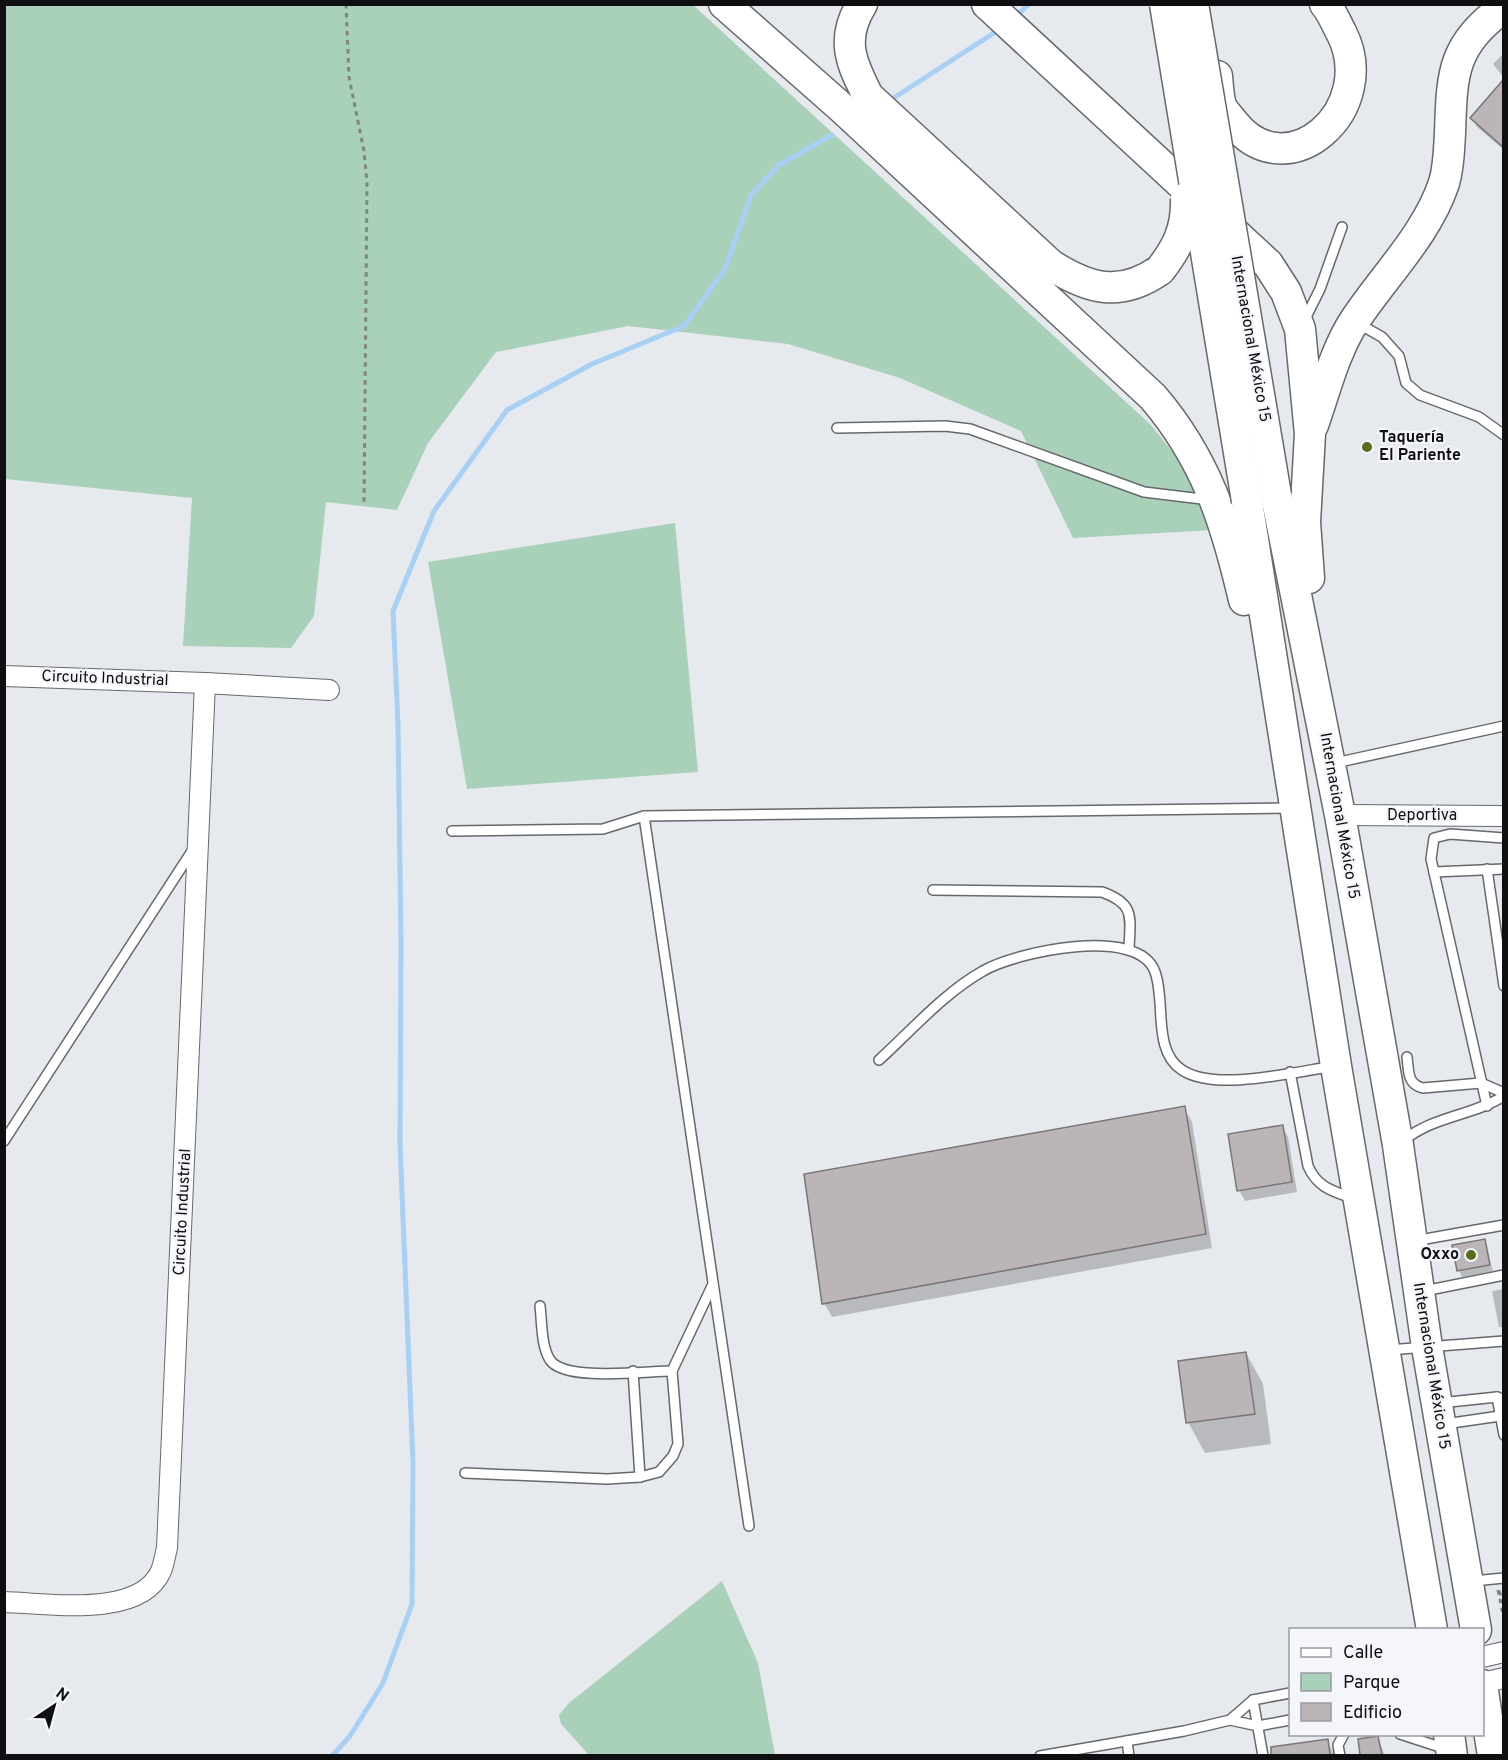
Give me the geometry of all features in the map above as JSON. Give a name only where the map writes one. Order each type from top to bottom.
[{"type":"main road","points":[[724,4],[843,108],[1153,397],[1177,425],[1198,460],[1232,547],[1271,707],[1284,739]]},
{"type":"main road","points":[[862,4],[856,13],[848,44],[850,62],[868,96],[1051,265],[1078,282],[1098,287],[1130,285],[1160,270],[1180,242],[1184,226],[1186,200],[1181,156],[1185,133]]},
{"type":"main road","points":[[987,4],[1268,264],[1286,292],[1300,329],[1310,434],[1305,522],[1311,597],[1306,641]]},
{"type":"main road","name":"Internacional México 15","points":[[1165,4],[1358,1200],[1432,1628]]},
{"type":"main road","points":[[1195,4],[1208,26],[1222,108],[1243,135],[1265,148],[1287,148],[1321,135],[1336,120],[1344,103],[1351,71],[1350,49],[1325,4]]},
{"type":"main road","name":"Internacional México 15","points":[[1195,4],[1276,495],[1340,815],[1398,1145],[1427,1347],[1476,1628]]},
{"type":"main road","points":[[1310,434],[1329,379],[1354,322],[1424,224],[1443,185],[1449,165],[1451,84],[1457,57],[1483,23],[1503,7]]},
{"type":"main road","points":[[1484,1697],[1493,1755]]},
{"type":"street","name":"Circuito Industrial","points":[[4,675],[328,690]]},
{"type":"street","name":"Circuito Industrial","points":[[4,1602],[88,1604],[121,1602],[144,1590],[161,1572],[167,1548],[205,683]]},
{"type":"street","name":"Deportiva","points":[[1340,815],[1503,816]]},
{"type":"street","points":[[1484,1657],[1503,1652]]},
{"type":"street","points":[[1484,1683],[1503,1678]]},
{"type":"lane","points":[[1300,329],[1320,289],[1342,226]]},
{"type":"lane","points":[[1354,322],[1382,337],[1399,356],[1406,383],[1420,395],[1479,417],[1503,435]]},
{"type":"lane","points":[[837,428],[945,426],[970,429],[1144,492],[1215,501]]},
{"type":"lane","points":[[1330,765],[1503,726]]},
{"type":"lane","points":[[452,831],[603,829],[644,816],[1295,808]]},
{"type":"lane","points":[[644,816],[749,1526]]},
{"type":"lane","points":[[1487,1106],[1434,872],[1431,846],[1434,838],[1438,836],[1503,838]]},
{"type":"lane","points":[[4,1141],[199,839]]},
{"type":"lane","points":[[1434,872],[1503,868]]},
{"type":"lane","points":[[1487,869],[1503,986]]},
{"type":"lane","points":[[933,890],[1102,892],[1118,898],[1126,905],[1130,917],[1129,949]]},
{"type":"lane","points":[[879,1060],[948,997],[983,971],[1016,957],[1063,948],[1113,946],[1129,949],[1149,960],[1156,972],[1165,1044],[1174,1064],[1203,1079],[1223,1081],[1336,1066]]},
{"type":"lane","points":[[1398,1145],[1419,1128],[1487,1106],[1503,1095],[1481,1083],[1423,1088],[1415,1086],[1410,1079],[1407,1058]]},
{"type":"lane","points":[[1290,1072],[1308,1166],[1313,1178],[1331,1191],[1358,1200]]},
{"type":"lane","points":[[1412,1242],[1503,1225]]},
{"type":"lane","points":[[1419,1292],[1503,1275]]},
{"type":"lane","points":[[465,1473],[607,1479],[640,1477],[659,1472],[673,1456],[678,1444],[672,1371],[713,1284]]},
{"type":"lane","points":[[540,1306],[544,1341],[550,1360],[559,1367],[583,1373],[672,1371]]},
{"type":"lane","points":[[1385,1350],[1503,1341]]},
{"type":"lane","points":[[633,1371],[640,1477]]},
{"type":"lane","points":[[1439,1414],[1500,1398],[1503,1435]]},
{"type":"lane","points":[[1439,1414],[1502,1414]]},
{"type":"lane","points":[[1467,1582],[1503,1578]]},
{"type":"lane","points":[[1230,1720],[1253,1700],[1289,1693]]},
{"type":"lane","points":[[1253,1700],[1263,1755]]},
{"type":"lane","points":[[1040,1755],[1127,1741],[1230,1720],[1258,1726],[1289,1720]]},
{"type":"lane","points":[[1340,1755],[1338,1745],[1343,1736]]},
{"type":"lane","points":[[1407,1736],[1448,1747]]},
{"type":"lane","points":[[1127,1741],[1129,1755]]},
{"type":"path","points":[[346,4],[349,77],[364,151],[367,183],[364,505]]},
{"type":"path","points":[[1503,1604],[1497,1585],[1503,1619]]},
{"type":"green space","points":[[4,5],[693,5],[1150,424],[1197,482],[1212,530],[1073,538],[1021,431],[900,378],[788,344],[628,326],[496,352],[428,443],[397,510],[326,502],[314,616],[291,648],[183,646],[192,498],[5,479]]},
{"type":"green space","points":[[675,523],[698,772],[467,789],[428,562]]},
{"type":"green space","points":[[722,1581],[758,1663],[775,1755],[589,1755],[561,1724],[559,1715],[569,1703]]},
{"type":"building","points":[[1503,80],[1503,147],[1470,118]]},
{"type":"building","points":[[1185,1106],[1206,1234],[822,1304],[804,1174]]},
{"type":"building","points":[[1283,1125],[1292,1182],[1237,1191],[1228,1134]]},
{"type":"building","name":"Oxxo","points":[[1485,1239],[1490,1265],[1457,1271],[1452,1245]]},
{"type":"building","points":[[1246,1352],[1255,1414],[1186,1423],[1178,1361]]},
{"type":"building","points":[[1378,1736],[1382,1755],[1360,1755],[1358,1739]]},
{"type":"building","points":[[1328,1739],[1330,1755],[1271,1755],[1271,1747]]},
{"type":"waterway","points":[[1015,17],[1029,4]]},
{"type":"waterway","points":[[889,101],[1000,29]]},
{"type":"waterway","points":[[332,1756],[350,1736],[383,1683],[412,1604],[413,1463],[400,1144],[401,942],[398,725],[393,611],[434,511],[507,410],[592,364],[684,326],[725,269],[751,195],[779,165],[832,135]]},
{"type":"place","name":"Taquería El Pariente","points":[[1367,447]]},
{"type":"place","name":"Oxxo","points":[[1471,1255]]}]
